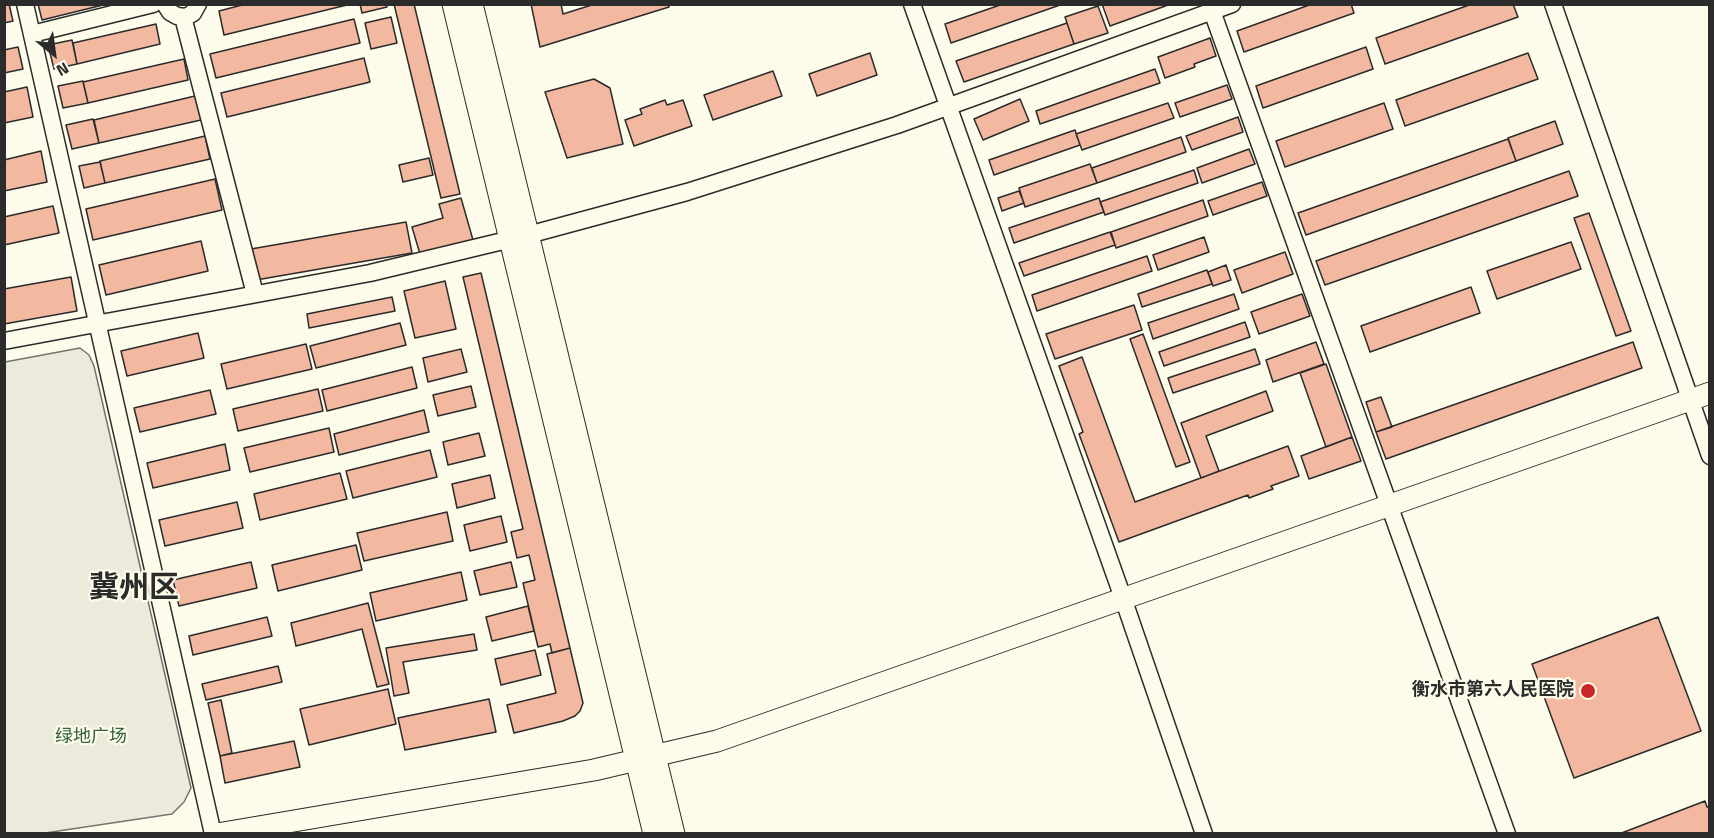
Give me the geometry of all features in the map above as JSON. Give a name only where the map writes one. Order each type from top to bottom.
[{"type":"main road","points":[[453,4],[518,237],[646,759],[674,834]]},
{"type":"main road","points":[[472,4],[518,237]]},
{"type":"main road","points":[[215,834],[646,759],[717,741],[1700,396]]},
{"type":"main road","points":[[646,759],[654,834]]},
{"type":"street","points":[[25,4],[215,834]]},
{"type":"street","points":[[32,34],[153,4]]},
{"type":"street","points":[[165,4],[170,12],[183,17],[193,13],[198,4]]},
{"type":"street","points":[[912,4],[1123,598],[1204,834]]},
{"type":"street","points":[[4,341],[370,273],[687,192],[947,106],[1232,4]]},
{"type":"street","points":[[1553,4],[1700,396],[1710,456]]},
{"type":"street","points":[[1212,11],[1507,834]]},
{"type":"street","points":[[183,17],[255,294]]},
{"type":"green space","name":"绿地广场","points":[[80,348],[89,355],[94,366],[191,788],[184,802],[172,814],[45,833],[5,833],[5,362]]},
{"type":"building","points":[[4,4],[9,4],[13,21],[4,23]]},
{"type":"building","points":[[38,4],[107,4],[42,20]]},
{"type":"building","points":[[246,4],[351,4],[224,35],[219,11]]},
{"type":"building","points":[[360,4],[386,4],[387,7],[362,13]]},
{"type":"building","points":[[394,4],[414,4],[460,194],[441,198]]},
{"type":"building","points":[[531,4],[561,4],[563,14],[595,4],[668,4],[669,7],[540,47]]},
{"type":"building","points":[[1003,4],[1063,4],[951,43],[945,24]]},
{"type":"building","points":[[1102,4],[1171,4],[1110,26]]},
{"type":"building","points":[[1312,4],[1351,4],[1354,13],[1244,52],[1237,31]]},
{"type":"building","points":[[1472,4],[1513,4],[1518,17],[1385,64],[1376,38]]},
{"type":"building","points":[[1098,6],[1108,33],[1074,44],[1065,17]]},
{"type":"building","points":[[391,17],[397,43],[371,49],[365,23]]},
{"type":"building","points":[[354,19],[360,43],[216,78],[210,54]]},
{"type":"building","points":[[1067,23],[1074,44],[964,82],[956,61]]},
{"type":"building","points":[[156,24],[160,44],[77,64],[73,43]]},
{"type":"building","points":[[1210,38],[1216,56],[1165,78],[1158,57]]},
{"type":"building","points":[[72,40],[77,64],[54,69],[48,45]]},
{"type":"building","points":[[18,47],[23,69],[4,73],[4,50]]},
{"type":"building","points":[[1366,47],[1373,69],[1263,108],[1256,86]]},
{"type":"building","points":[[870,53],[877,75],[817,96],[809,74]]},
{"type":"building","points":[[1528,53],[1538,79],[1405,126],[1396,100]]},
{"type":"building","points":[[364,58],[370,82],[227,117],[221,93]]},
{"type":"building","points":[[184,59],[188,80],[88,103],[83,82]]},
{"type":"building","points":[[1155,69],[1160,83],[1040,124],[1036,111]]},
{"type":"building","points":[[773,71],[782,96],[713,120],[704,95]]},
{"type":"building","points":[[594,79],[610,88],[623,144],[567,158],[545,92]]},
{"type":"building","points":[[83,81],[88,103],[63,108],[58,86]]},
{"type":"building","points":[[1227,85],[1232,99],[1180,117],[1175,103]]},
{"type":"building","points":[[27,87],[33,117],[4,123],[4,92]]},
{"type":"building","points":[[195,96],[201,120],[99,143],[94,120]]},
{"type":"building","points":[[1020,99],[1029,121],[983,140],[974,119]]},
{"type":"building","points":[[665,100],[667,105],[683,100],[692,126],[634,146],[625,120],[642,114],[640,109]]},
{"type":"building","points":[[1168,103],[1174,118],[1082,150],[1076,134]]},
{"type":"building","points":[[1384,103],[1393,129],[1285,167],[1276,141]]},
{"type":"building","points":[[1238,117],[1243,132],[1192,150],[1186,136]]},
{"type":"building","points":[[93,119],[99,143],[72,149],[66,125]]},
{"type":"building","points":[[1555,121],[1563,144],[1516,161],[1508,138]]},
{"type":"building","points":[[1075,130],[1080,145],[994,175],[989,160]]},
{"type":"building","points":[[205,136],[210,159],[105,183],[100,161]]},
{"type":"building","points":[[1181,137],[1186,152],[1097,183],[1092,168]]},
{"type":"building","points":[[1508,139],[1516,161],[1306,235],[1298,213]]},
{"type":"building","points":[[1249,149],[1255,164],[1202,183],[1197,168]]},
{"type":"building","points":[[41,151],[47,182],[4,191],[4,160]]},
{"type":"building","points":[[429,158],[433,175],[403,182],[399,165]]},
{"type":"building","points":[[100,162],[105,183],[84,188],[79,166]]},
{"type":"building","points":[[1090,164],[1097,183],[1025,207],[1019,188]]},
{"type":"building","points":[[1194,170],[1198,183],[1105,215],[1100,202]]},
{"type":"building","points":[[1569,171],[1578,196],[1325,285],[1316,261]]},
{"type":"building","points":[[215,179],[222,210],[93,240],[86,209]]},
{"type":"building","points":[[1262,182],[1267,196],[1213,215],[1208,201]]},
{"type":"building","points":[[1019,191],[1024,203],[1002,211],[998,198]]},
{"type":"building","points":[[461,198],[473,240],[420,254],[412,227],[443,218],[439,204]]},
{"type":"building","points":[[1099,198],[1104,212],[1014,243],[1009,228]]},
{"type":"building","points":[[1203,200],[1208,216],[1116,248],[1111,232]]},
{"type":"building","points":[[53,206],[59,233],[4,245],[4,217]]},
{"type":"building","points":[[1589,213],[1631,331],[1616,336],[1574,218]]},
{"type":"building","points":[[406,222],[412,253],[256,280],[251,249]]},
{"type":"building","points":[[1110,232],[1115,245],[1024,276],[1019,263]]},
{"type":"building","points":[[1204,237],[1209,252],[1158,270],[1153,255]]},
{"type":"building","points":[[201,241],[208,271],[106,295],[99,265]]},
{"type":"building","points":[[1571,242],[1581,269],[1497,299],[1487,271]]},
{"type":"building","points":[[1285,252],[1293,274],[1242,293],[1234,270]]},
{"type":"building","points":[[1147,256],[1152,271],[1037,311],[1032,295]]},
{"type":"building","points":[[1226,265],[1231,280],[1213,286],[1208,272]]},
{"type":"building","points":[[1207,270],[1212,284],[1142,307],[1138,294]]},
{"type":"building","points":[[481,273],[570,648],[552,653],[550,644],[538,647],[523,583],[535,580],[529,555],[517,558],[511,532],[523,529],[463,277]]},
{"type":"building","points":[[71,277],[77,311],[4,324],[4,289]]},
{"type":"building","points":[[445,281],[456,329],[415,338],[404,291]]},
{"type":"building","points":[[1471,287],[1480,313],[1370,352],[1361,326]]},
{"type":"building","points":[[1234,294],[1239,309],[1153,339],[1148,323]]},
{"type":"building","points":[[1302,294],[1310,316],[1259,334],[1251,312]]},
{"type":"building","points":[[392,297],[395,311],[309,328],[307,314]]},
{"type":"building","points":[[1134,305],[1142,330],[1055,359],[1046,334]]},
{"type":"building","points":[[1245,322],[1250,337],[1164,366],[1159,352]]},
{"type":"building","points":[[400,323],[406,345],[316,368],[310,346]]},
{"type":"building","points":[[198,333],[204,358],[127,376],[121,351]]},
{"type":"building","points":[[1143,334],[1190,462],[1176,467],[1130,339]]},
{"type":"building","points":[[1316,342],[1324,364],[1273,382],[1266,360]]},
{"type":"building","points":[[1633,342],[1642,368],[1386,459],[1376,432]]},
{"type":"building","points":[[306,344],[312,369],[227,389],[221,364]]},
{"type":"building","points":[[461,349],[467,372],[428,382],[423,358]]},
{"type":"building","points":[[1255,349],[1260,364],[1173,393],[1168,378]]},
{"type":"building","points":[[1082,357],[1135,502],[1288,446],[1299,476],[1271,486],[1273,489],[1249,498],[1248,495],[1119,542],[1079,434],[1083,432],[1059,366]]},
{"type":"building","points":[[1326,364],[1352,437],[1326,447],[1300,373]]},
{"type":"building","points":[[412,367],[417,388],[327,411],[322,390]]},
{"type":"building","points":[[471,386],[476,407],[438,416],[433,395]]},
{"type":"building","points":[[318,389],[323,411],[238,431],[233,409]]},
{"type":"building","points":[[210,390],[216,414],[140,432],[134,408]]},
{"type":"building","points":[[1266,391],[1273,411],[1206,436],[1219,471],[1201,478],[1181,423]]},
{"type":"building","points":[[1381,397],[1392,427],[1376,432],[1366,402]]},
{"type":"building","points":[[424,410],[429,432],[339,455],[334,434]]},
{"type":"building","points":[[329,428],[334,452],[250,472],[244,448]]},
{"type":"building","points":[[479,433],[485,456],[448,465],[443,442]]},
{"type":"building","points":[[1352,437],[1361,461],[1309,479],[1301,456]]},
{"type":"building","points":[[225,444],[230,470],[153,488],[147,463]]},
{"type":"building","points":[[430,450],[437,477],[353,498],[346,471]]},
{"type":"building","points":[[340,473],[347,499],[260,520],[254,494]]},
{"type":"building","points":[[490,475],[495,498],[457,508],[452,484]]},
{"type":"building","points":[[237,502],[243,528],[165,546],[159,520]]},
{"type":"building","points":[[447,512],[453,541],[364,561],[357,533]]},
{"type":"building","points":[[501,516],[507,542],[470,551],[464,525]]},
{"type":"building","points":[[356,545],[362,570],[278,591],[272,565]]},
{"type":"building","points":[[251,562],[257,588],[179,606],[173,580]]},
{"type":"building","points":[[511,562],[517,587],[480,595],[474,571]]},
{"type":"building","points":[[461,572],[467,600],[376,621],[370,593]]},
{"type":"building","points":[[368,603],[389,684],[377,687],[362,629],[296,646],[291,623]]},
{"type":"building","points":[[528,606],[534,631],[492,641],[486,617]]},
{"type":"building","points":[[267,617],[272,636],[193,655],[189,636]]},
{"type":"building","points":[[1658,617],[1701,731],[1574,778],[1532,664]]},
{"type":"building","points":[[474,634],[477,650],[403,662],[409,693],[394,696],[386,648]]},
{"type":"building","points":[[570,648],[583,703],[580,711],[563,721],[514,733],[507,705],[556,693],[547,654]]},
{"type":"building","points":[[535,650],[541,675],[501,685],[495,659]]},
{"type":"building","points":[[278,666],[282,682],[206,700],[202,684]]},
{"type":"building","points":[[388,689],[396,724],[309,745],[300,709]]},
{"type":"building","points":[[489,699],[496,732],[405,750],[398,718]]},
{"type":"building","points":[[221,700],[232,753],[220,756],[208,703]]},
{"type":"building","points":[[294,741],[300,767],[225,783],[220,756]]},
{"type":"building","points":[[1705,801],[1707,807],[1710,806],[1710,834],[1619,834]]},
{"type":"place","name":"衡水市第六人民医院","points":[[1588,691]]},
{"type":"district","name":"冀州区","points":[[134,590]]}]
